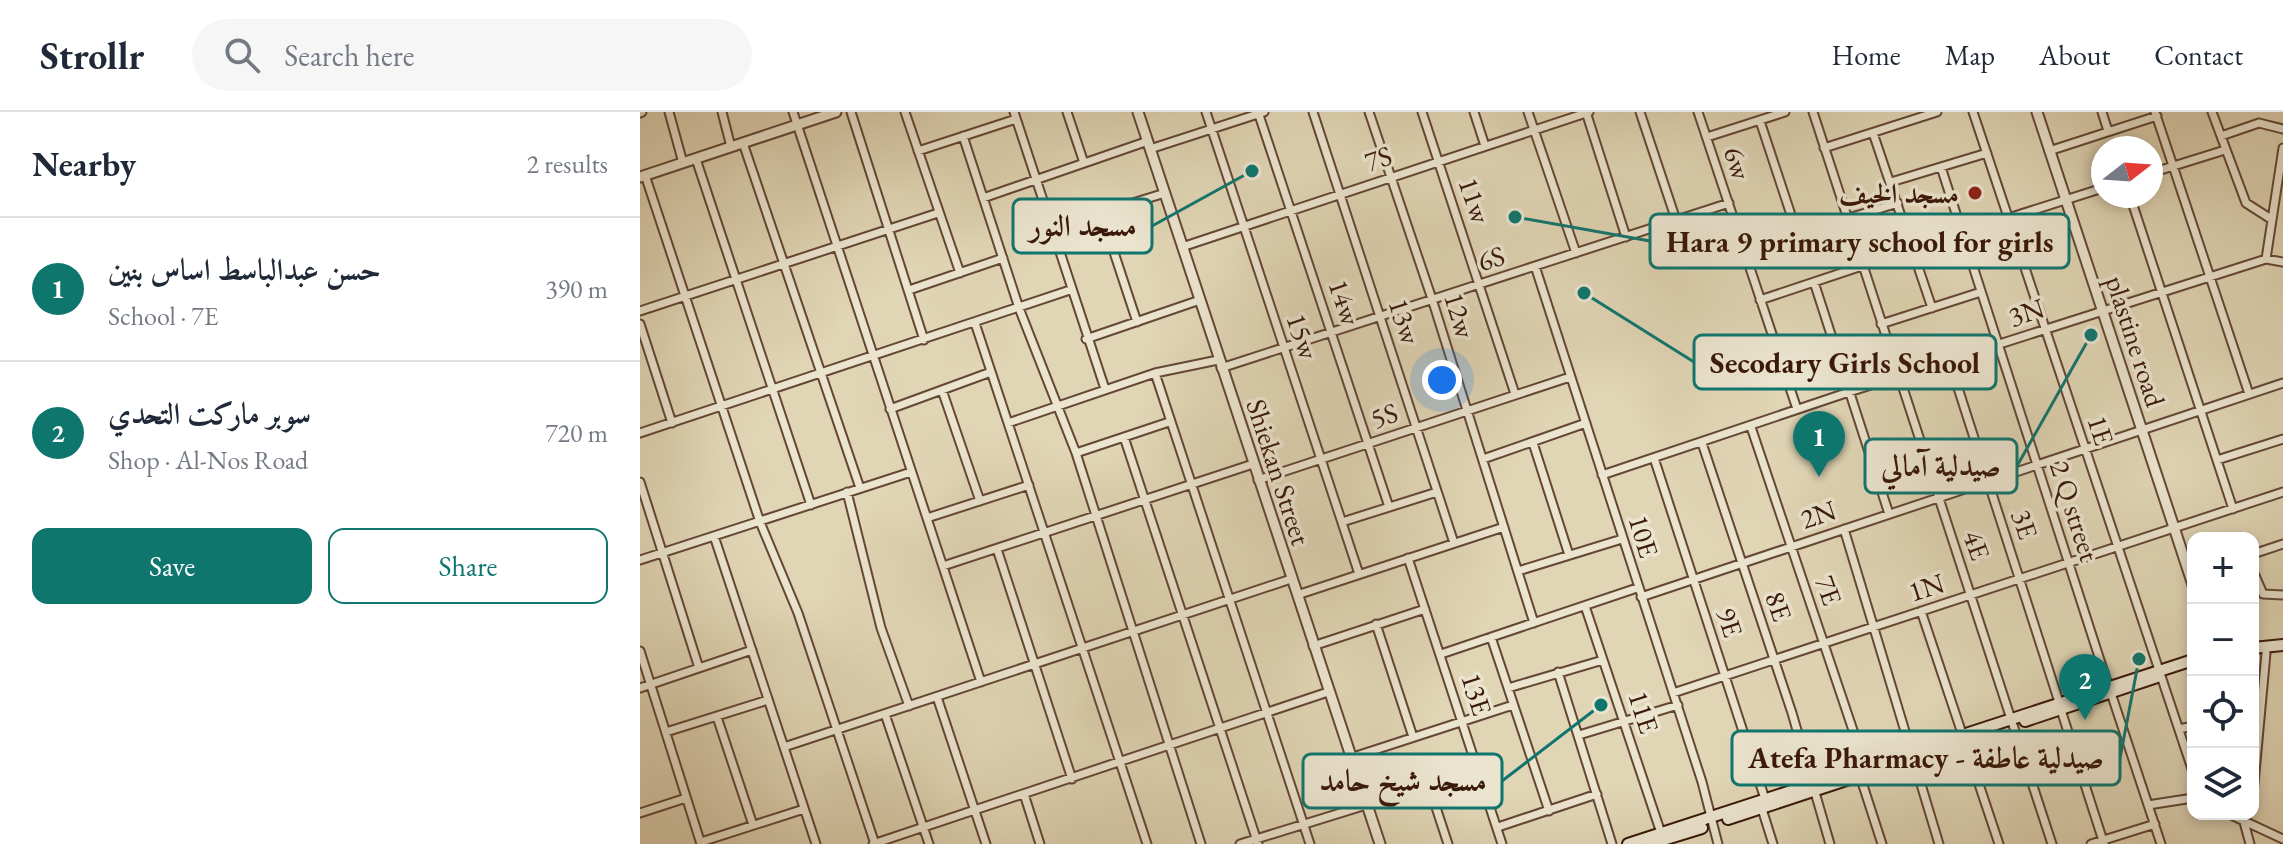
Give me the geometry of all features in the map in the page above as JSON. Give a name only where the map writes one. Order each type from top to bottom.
[{"type":"main road","points":[[2259,647],[2283,645]]},
{"type":"main road","points":[[2259,654],[2283,652]]},
{"type":"main road","points":[[1650,844],[1711,821],[2187,665]]},
{"type":"main road","points":[[1628,844],[1663,839]]},
{"type":"street","points":[[669,112],[683,163]]},
{"type":"street","points":[[722,112],[731,147]]},
{"type":"street","points":[[793,112],[981,682]]},
{"type":"street","points":[[836,112],[642,176],[760,522],[798,613],[874,844],[1328,692]]},
{"type":"street","points":[[851,112],[924,340]]},
{"type":"street","points":[[905,112],[960,273]]},
{"type":"street","points":[[1067,112],[1084,163]]},
{"type":"street","name":"Shiekan Street","points":[[1138,112],[1380,844]]},
{"type":"street","name":"15w","points":[[1206,112],[1359,574]]},
{"type":"street","name":"13w","points":[[1313,112],[1454,543]]},
{"type":"street","name":"12w","points":[[1369,112],[1432,299],[1534,623]]},
{"type":"street","name":"11w","points":[[1422,112],[1515,394]]},
{"type":"street","points":[[1474,112],[1485,146]]},
{"type":"street","points":[[1528,112],[1576,253]]},
{"type":"street","points":[[1587,112],[1626,237]]},
{"type":"street","name":"7S","points":[[1182,247],[1587,112]]},
{"type":"street","points":[[1640,112],[1676,220]]},
{"type":"street","name":"6w","points":[[1698,112],[1797,409]]},
{"type":"street","points":[[1707,137],[1785,112]]},
{"type":"street","name":"4E","points":[[1813,112],[2052,844]]},
{"type":"street","points":[[1824,148],[1873,133],[1916,115],[1937,112]]},
{"type":"street","name":"1E","points":[[1973,112],[2187,754]]},
{"type":"street","name":"plastine road","points":[[2037,112],[2187,565]]},
{"type":"street","points":[[2102,112],[2108,131]]},
{"type":"street","points":[[2212,112],[2246,203],[2271,219]]},
{"type":"street","points":[[983,198],[1084,163],[1260,113]]},
{"type":"street","name":"14w","points":[[1260,113],[1289,211],[1389,507]]},
{"type":"street","points":[[2049,151],[2156,114],[2249,394]]},
{"type":"street","points":[[918,151],[1015,115],[1086,339],[1105,389]]},
{"type":"street","points":[[1760,121],[1797,233]]},
{"type":"street","points":[[2221,136],[2259,123],[2283,129]]},
{"type":"street","points":[[1873,133],[1932,308]]},
{"type":"street","points":[[963,136],[1019,308],[1076,453],[1201,844]]},
{"type":"street","points":[[743,143],[860,488]]},
{"type":"street","points":[[2266,259],[2283,148]]},
{"type":"street","points":[[2163,169],[2225,150]]},
{"type":"street","points":[[1891,182],[1987,153]]},
{"type":"street","points":[[696,159],[811,505]]},
{"type":"street","name":"2 Q street","points":[[1941,167],[2161,844]]},
{"type":"street","points":[[1961,233],[2091,192]]},
{"type":"street","points":[[1052,228],[1165,193]]},
{"type":"street","name":"6S","points":[[1008,423],[1155,373],[1220,364],[1284,347],[1729,203]]},
{"type":"street","points":[[1744,250],[1898,203]]},
{"type":"street","points":[[2134,208],[2233,509]]},
{"type":"street","points":[[640,311],[938,213]]},
{"type":"street","points":[[1101,213],[1137,322]]},
{"type":"street","points":[[909,290],[1003,258]]},
{"type":"street","name":"3N","points":[[1602,475],[2161,291],[2266,259],[2283,262]]},
{"type":"street","name":"10E","points":[[1535,266],[1637,588],[1678,705],[1718,844]]},
{"type":"street","points":[[1760,300],[1862,266]]},
{"type":"street","points":[[1814,282],[1889,514]]},
{"type":"street","points":[[640,433],[1070,290]]},
{"type":"street","points":[[1881,324],[1981,292]]},
{"type":"street","points":[[1086,339],[1200,300]]},
{"type":"street","points":[[975,323],[1147,844]]},
{"type":"street","points":[[640,324],[672,423]]},
{"type":"street","name":"3E","points":[[1949,360],[2103,842]]},
{"type":"street","points":[[890,409],[991,372]]},
{"type":"street","points":[[1155,373],[1310,844]]},
{"type":"street","name":"5S","points":[[1258,480],[1570,377]]},
{"type":"street","name":"2N","points":[[1641,597],[2283,383]]},
{"type":"street","points":[[942,390],[980,501]]},
{"type":"street","points":[[1076,453],[1169,422]]},
{"type":"street","points":[[1483,459],[1586,423]]},
{"type":"street","name":"7E","points":[[1751,427],[1824,644],[1882,844]]},
{"type":"street","points":[[1124,437],[1257,841]]},
{"type":"street","points":[[2217,460],[2283,439]]},
{"type":"street","points":[[1533,443],[1569,555]]},
{"type":"street","name":"8E","points":[[1702,443],[1774,660],[1830,844]]},
{"type":"street","name":"9E","points":[[1654,458],[1725,678],[1773,844]]},
{"type":"street","points":[[943,566],[1253,464]]},
{"type":"street","points":[[640,560],[911,472]]},
{"type":"street","points":[[640,482],[699,668]]},
{"type":"street","points":[[927,518],[1029,485]]},
{"type":"street","points":[[847,492],[881,628],[909,706]]},
{"type":"street","points":[[1342,522],[1437,492]]},
{"type":"street","points":[[2174,530],[2283,492]]},
{"type":"street","points":[[1297,595],[1504,527]]},
{"type":"street","points":[[1844,529],[1906,724],[1911,755],[1939,844]]},
{"type":"street","name":"1N","points":[[1673,693],[2174,530]]},
{"type":"street","points":[[714,536],[816,844]]},
{"type":"street","points":[[1518,571],[1622,539]]},
{"type":"street","points":[[2259,552],[2283,544]]},
{"type":"street","points":[[997,549],[1072,779]]},
{"type":"street","name":"13E","points":[[1408,558],[1502,844]]},
{"type":"street","points":[[784,747],[1291,579]]},
{"type":"street","points":[[2259,585],[2263,594],[2283,595]]},
{"type":"street","points":[[1441,654],[1637,588]]},
{"type":"street","name":"11E","points":[[1585,606],[1663,839]]},
{"type":"street","points":[[1313,646],[1425,609]]},
{"type":"street","points":[[1921,611],[1999,844]]},
{"type":"street","points":[[1376,624],[1413,737]]},
{"type":"street","points":[[1491,637],[1549,811]]},
{"type":"street","points":[[640,688],[752,650]]},
{"type":"street","points":[[640,651],[701,843],[804,809]]},
{"type":"street","points":[[2259,749],[2266,653]]},
{"type":"street","points":[[1508,688],[1603,660]]},
{"type":"street","points":[[1558,672],[1612,844]]},
{"type":"street","points":[[937,697],[986,844]]},
{"type":"street","points":[[666,732],[768,700]]},
{"type":"street","points":[[1350,758],[1513,705]]},
{"type":"street","points":[[1579,735],[1678,705]]},
{"type":"street","points":[[885,714],[929,844]]},
{"type":"street","points":[[717,717],[753,825]]},
{"type":"street","points":[[2179,729],[2187,727]]},
{"type":"street","points":[[1240,844],[1479,770]]},
{"type":"street","points":[[1429,786],[1448,844]]},
{"type":"street","points":[[1024,794],[1040,844]]},
{"type":"street","points":[[1498,827],[1597,794]]},
{"type":"street","points":[[640,813],[686,798]]},
{"type":"street","points":[[2148,805],[2187,799]]},
{"type":"street","points":[[2245,820],[2250,844]]},
{"type":"street","points":[[2249,820],[2283,839]]},
{"type":"street","points":[[2091,844],[2155,824]]},
{"type":"place","name":"مسجد النور","points":[[1252,171]]},
{"type":"place","name":"مسجد الخيف","points":[[1975,193]]},
{"type":"place","name":"Hara 9 primary school for girls","points":[[1515,217]]},
{"type":"place","name":"Secodary Girls School","points":[[1584,293]]},
{"type":"place","name":"صيدلية آمالي","points":[[2091,335]]},
{"type":"place","name":"حسن عبدالباسط اساس بنين","points":[[1819,477]]},
{"type":"place","name":"Atefa Pharmacy - صيدلية عاطفة","points":[[2139,659]]},
{"type":"place","name":"مسجد شيخ حامد","points":[[1601,705]]},
{"type":"place","name":"سوبر ماركت التحدي","points":[[2085,720]]}]
